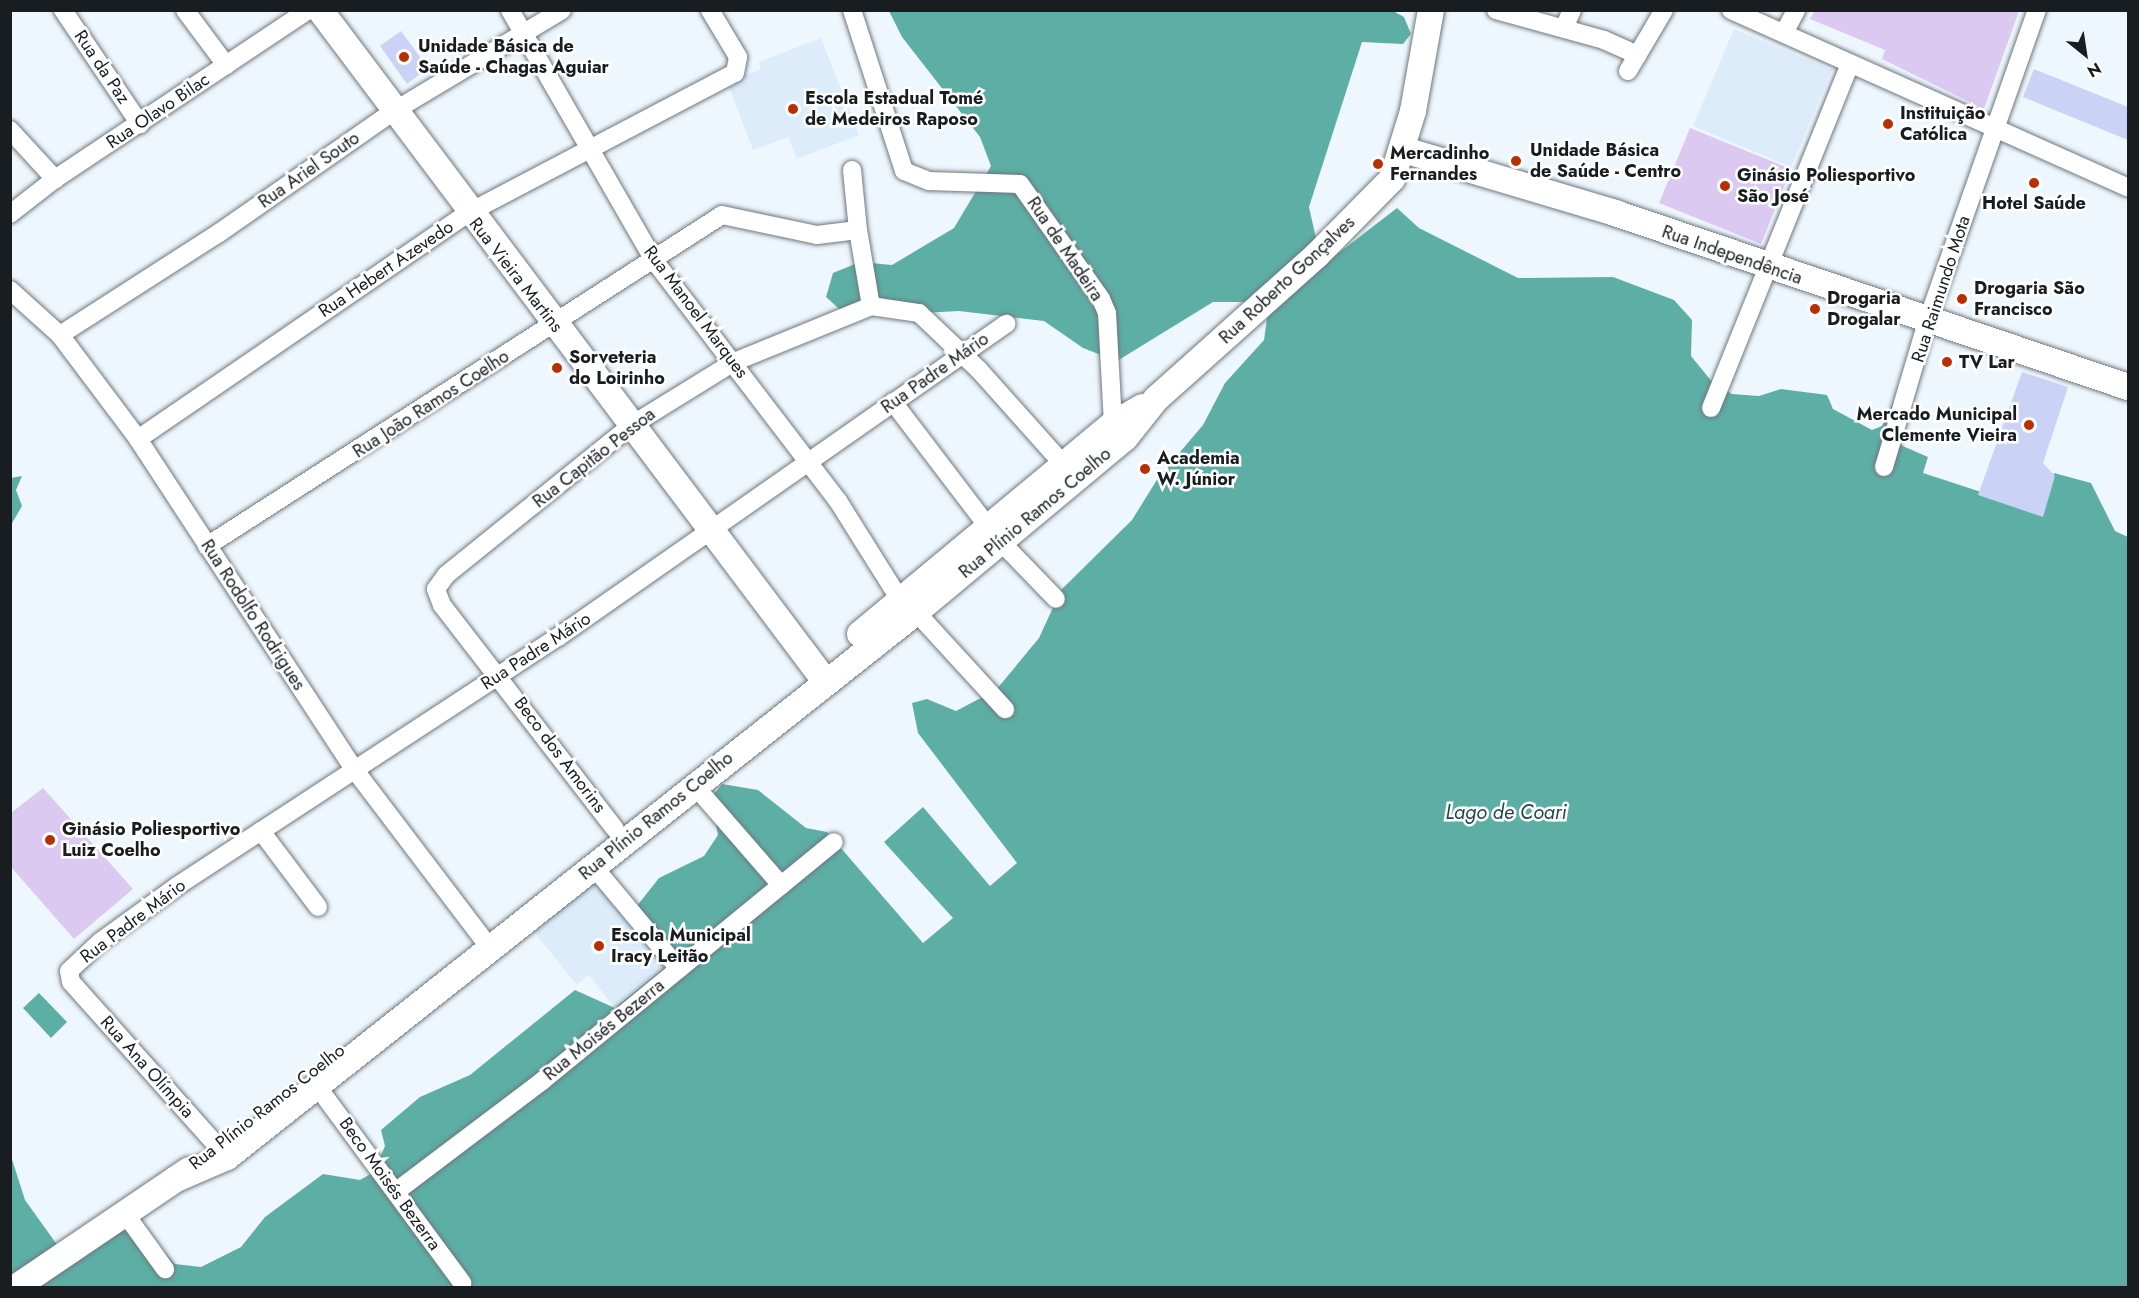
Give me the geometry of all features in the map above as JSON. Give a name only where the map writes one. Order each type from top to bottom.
[{"type":"main road","name":"Rua Vieira Martins","points":[[320,10],[468,213],[632,425],[821,676]]},
{"type":"main road","name":"Rua Roberto Gonçalves","points":[[1119,431],[1259,308],[1380,195],[1404,150],[1431,10]]},
{"type":"main road","name":"Rua Independência","points":[[1404,150],[1615,213],[1927,322],[2128,387]]},
{"type":"main road","name":"Rua Plínio Ramos Coelho","points":[[995,535],[1064,465],[1119,431]]},
{"type":"main road","name":"Rua Plínio Ramos Coelho","points":[[223,1152],[485,942],[593,866],[694,785],[821,676],[1119,431]]},
{"type":"main road","name":"Rua Plínio Ramos Coelho","points":[[15,1287],[58,1263],[176,1179],[223,1152],[317,1086],[615,830],[821,676]]},
{"type":"street","name":"Rua da Paz","points":[[63,10],[140,124]]},
{"type":"street","points":[[185,10],[226,64]]},
{"type":"street","name":"Rua Olavo Bilac","points":[[10,214],[55,179],[308,10]]},
{"type":"street","name":"Rua Manoel Marques","points":[[510,10],[653,260],[734,362],[808,462],[908,606],[1005,709]]},
{"type":"street","name":"Rua Ariel Souto","points":[[60,335],[219,233],[394,111],[523,30],[562,10]]},
{"type":"street","name":"Rua Hebert Azevedo","points":[[138,439],[468,213],[587,148],[660,116],[735,73],[738,57],[710,10]]},
{"type":"street","name":"Rua de Madeira","points":[[852,10],[904,171],[929,181],[1020,184],[1101,299],[1107,313],[1119,431]]},
{"type":"street","points":[[1496,10],[1564,28],[1638,54]]},
{"type":"street","points":[[1564,28],[1572,10]]},
{"type":"street","points":[[1628,71],[1664,10]]},
{"type":"street","points":[[1731,10],[1850,64],[1997,126],[2128,188]]},
{"type":"street","points":[[1784,33],[1796,10]]},
{"type":"street","name":"Rua Raimundo Mota","points":[[1884,467],[1927,322],[2037,10]]},
{"type":"street","points":[[1711,408],[1765,267],[1850,64]]},
{"type":"street","points":[[10,130],[55,179]]},
{"type":"street","points":[[852,170],[858,230],[871,306],[919,313],[1064,465]]},
{"type":"street","name":"Rua João Ramos Coelho","points":[[207,546],[722,215],[817,235],[858,230]]},
{"type":"street","name":"Rua Rodolfo Rodrigues","points":[[10,290],[60,335],[138,439],[354,769],[485,942]]},
{"type":"street","name":"Rua Capitão Pessoa","points":[[437,597],[439,582],[446,575],[632,425],[734,362],[841,315],[871,306]]},
{"type":"street","name":"Rua Padre Mário","points":[[68,976],[100,942],[354,769],[500,676],[1006,324]]},
{"type":"street","points":[[893,402],[995,535],[1056,599]]},
{"type":"street","name":"Beco dos Amorins","points":[[437,597],[500,676],[615,830]]},
{"type":"street","points":[[694,785],[781,885]]},
{"type":"street","points":[[261,831],[318,907]]},
{"type":"street","name":"Rua Moisés Bezerra","points":[[398,1190],[679,969],[834,842]]},
{"type":"street","points":[[593,866],[679,969]]},
{"type":"street","name":"Rua Ana Olímpia","points":[[68,976],[223,1152]]},
{"type":"street","name":"Beco Moisés Bezerra","points":[[317,1086],[398,1190],[462,1283]]},
{"type":"street","points":[[126,1215],[165,1269]]},
{"type":"shaded area","points":[[1815,10],[2019,11],[1984,109],[1882,59],[1885,50],[1810,19]]},
{"type":"shaded area","points":[[1734,29],[1832,70],[1791,167],[1693,126]]},
{"type":"shaded area","name":"Escola Estadual Tomé de Medeiros Raposo","points":[[821,38],[859,135],[797,159],[788,137],[753,150],[727,82],[761,69],[759,62]]},
{"type":"shaded area","name":"Ginásio Poliesportivo São José","points":[[1690,128],[1791,169],[1761,244],[1659,203]]},
{"type":"shaded area","name":"Ginásio Poliesportivo Luiz Coelho","points":[[43,788],[133,889],[74,939],[11,867],[11,813]]},
{"type":"shaded area","name":"Escola Municipal Iracy Leitão","points":[[596,875],[668,964],[614,1007],[589,975],[577,985],[531,928]]},
{"type":"water","name":"Lago de Coari","points":[[889,11],[1393,11],[1404,17],[1411,34],[1403,44],[1362,42],[1309,207],[1318,247],[1336,255],[1397,208],[1419,228],[1518,278],[1613,277],[1674,300],[1692,320],[1691,356],[1713,383],[1732,394],[1759,396],[1781,389],[1827,395],[1833,409],[1872,430],[1882,426],[1898,393],[1898,444],[1928,457],[1923,473],[2039,511],[2054,473],[2091,483],[2115,531],[2128,537],[2128,1287],[11,1287],[10,1153],[25,1200],[63,1253],[107,1221],[140,1225],[175,1264],[201,1267],[241,1247],[265,1217],[323,1174],[360,1180],[374,1172],[385,1146],[381,1130],[420,1097],[470,1075],[575,990],[615,1008],[668,965],[629,916],[659,878],[704,856],[718,835],[711,798],[722,784],[758,790],[806,828],[827,832],[923,943],[953,918],[884,842],[923,807],[990,886],[1017,863],[918,733],[912,703],[927,699],[956,711],[996,690],[1039,638],[1061,590],[1132,520],[1158,478],[1203,425],[1225,383],[1264,340],[1267,318],[1248,302],[1213,302],[1117,361],[1083,348],[1044,321],[959,311],[848,317],[826,297],[833,273],[860,262],[892,265],[954,228],[991,166],[980,137],[902,37]]},
{"type":"water","points":[[22,476],[16,490],[22,506],[11,525],[11,478]]},
{"type":"water","points":[[39,993],[67,1022],[51,1038],[23,1008]]},
{"type":"building","name":"Unidade Básica de Saúde - Chagas Aguiar","points":[[401,31],[428,68],[407,84],[380,46]]},
{"type":"building","points":[[2034,69],[2128,107],[2128,140],[2023,97]]},
{"type":"building","name":"Mercado Municipal Clemente Vieira","points":[[2022,372],[2068,387],[2043,463],[2055,476],[2043,517],[1978,495]]},
{"type":"place","name":"Unidade Básica de Saúde - Chagas Aguiar","points":[[404,57]]},
{"type":"place","name":"Escola Estadual Tomé de Medeiros Raposo","points":[[793,109]]},
{"type":"place","name":"Instituição Católica","points":[[1888,124]]},
{"type":"place","name":"Unidade Básica de Saúde - Centro","points":[[1516,161]]},
{"type":"place","name":"Mercadinho Fernandes","points":[[1378,164]]},
{"type":"place","name":"Hotel Saúde","points":[[2034,183]]},
{"type":"place","name":"Ginásio Poliesportivo São José","points":[[1725,186]]},
{"type":"place","name":"Drogaria São Francisco","points":[[1962,299]]},
{"type":"place","name":"Drogaria Drogalar","points":[[1815,309]]},
{"type":"place","name":"TV Lar","points":[[1947,362]]},
{"type":"place","name":"Sorveteria do Loirinho","points":[[557,368]]},
{"type":"place","name":"Mercado Municipal Clemente Vieira","points":[[2029,425]]},
{"type":"place","name":"Academia W. Júnior","points":[[1145,469]]},
{"type":"place","name":"Ginásio Poliesportivo Luiz Coelho","points":[[50,840]]},
{"type":"place","name":"Escola Municipal Iracy Leitão","points":[[599,946]]}]
